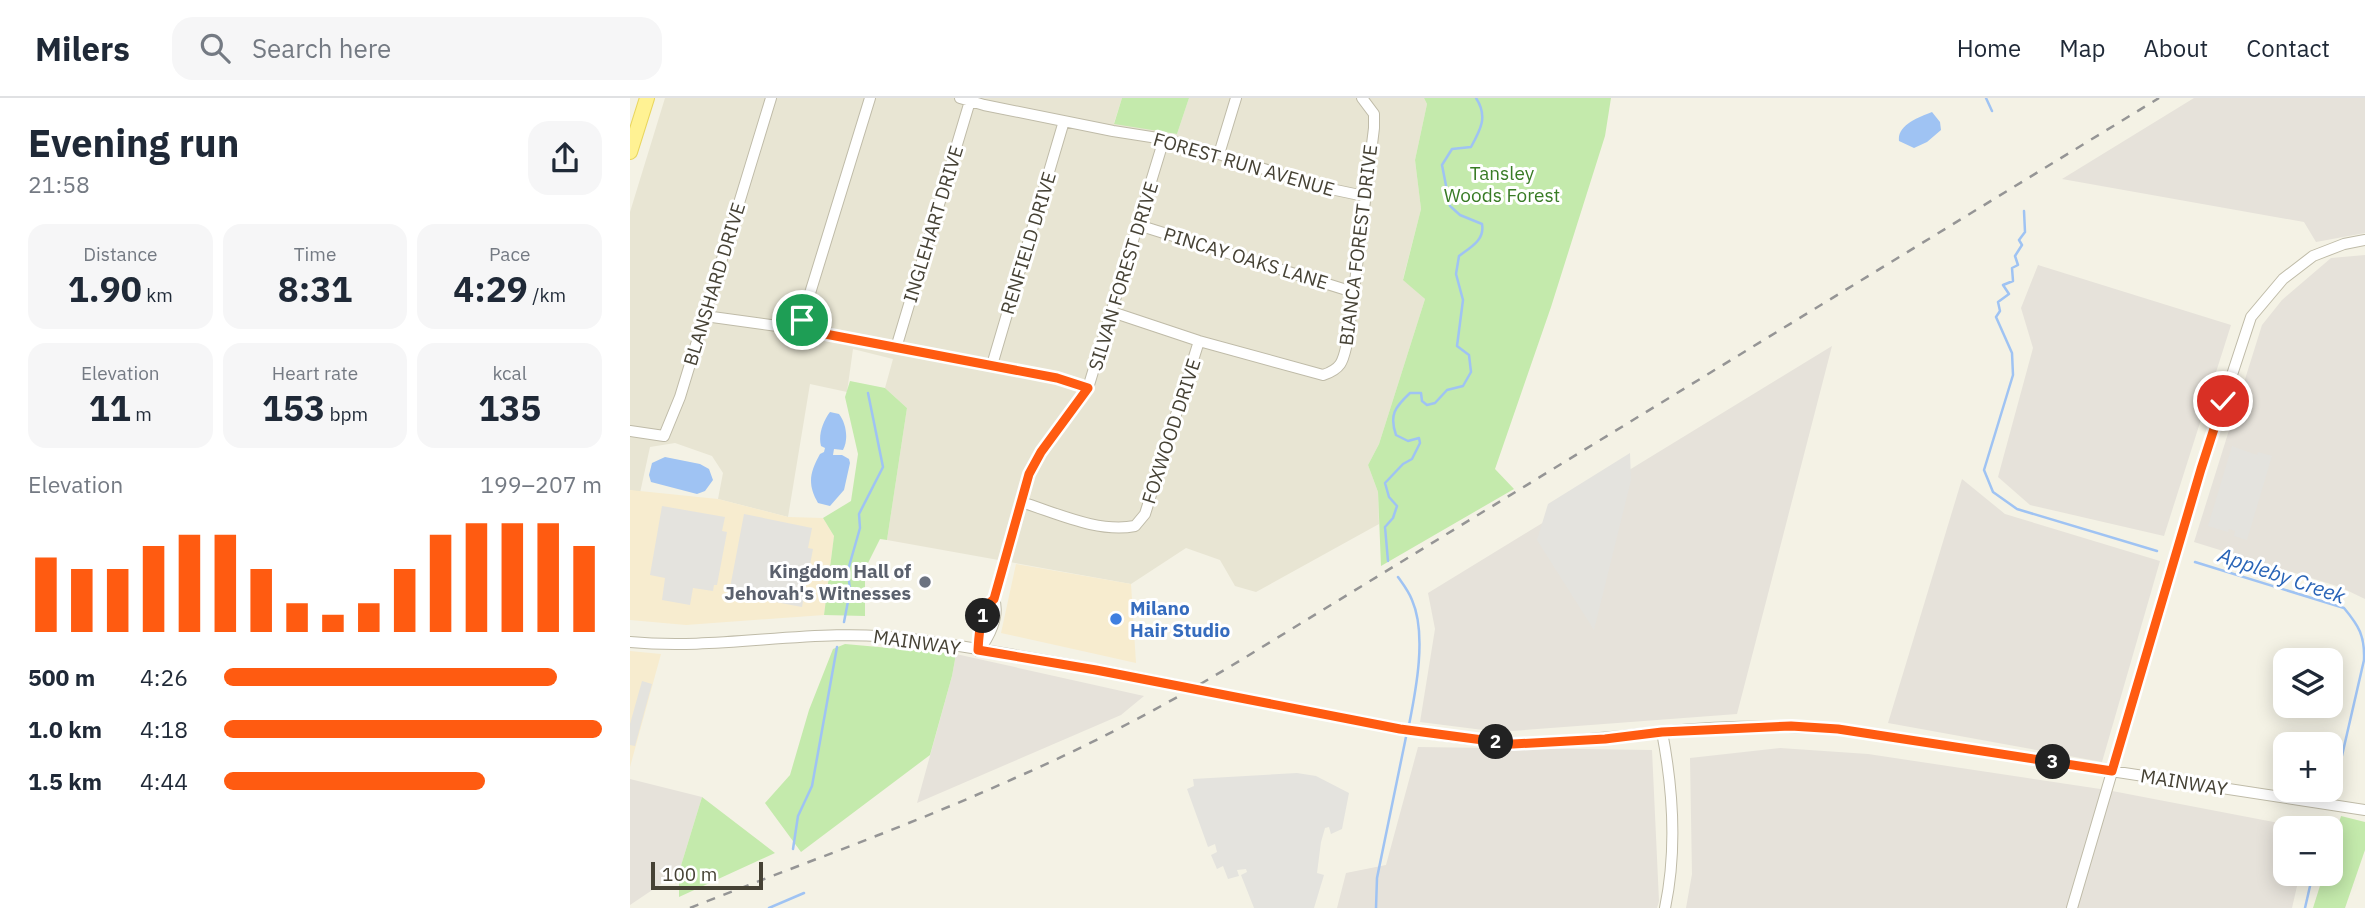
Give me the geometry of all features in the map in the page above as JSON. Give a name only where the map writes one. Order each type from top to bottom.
[{"type":"main road","points":[[630,152],[647,98]]},
{"type":"street","name":"BLANSHARD DRIVE","points":[[630,431],[664,436],[680,397],[771,98]]},
{"type":"street","points":[[799,329],[870,98]]},
{"type":"street","points":[[1219,154],[1236,98]]},
{"type":"street","name":"BIANCA FOREST DRIVE","points":[[1112,312],[1199,341],[1323,375],[1336,371],[1343,361],[1348,339],[1374,114],[1362,98]]},
{"type":"street","name":"FOREST RUN AVENUE","points":[[965,99],[1164,139],[1312,185],[1364,196]]},
{"type":"street","name":"INGLEHART DRIVE","points":[[895,348],[965,99]]},
{"type":"street","name":"RENFIELD DRIVE","points":[[992,365],[1065,121]]},
{"type":"street","name":"SILVAN FOREST DRIVE","points":[[978,650],[989,638],[996,606],[994,599],[1029,474],[1041,452],[1088,388],[1164,139]]},
{"type":"street","name":"PINCAY OAKS LANE","points":[[1138,225],[1353,292]]},
{"type":"street","points":[[2072,908],[2201,469],[2251,317],[2283,279],[2313,256],[2344,244],[2365,240]]},
{"type":"street","points":[[705,316],[799,329],[992,365],[1057,378],[1088,388]]},
{"type":"street","name":"FOXWOOD DRIVE","points":[[1021,502],[1095,526],[1135,526],[1144,514],[1199,341]]},
{"type":"street","name":"MAINWAY","points":[[630,642],[699,645],[840,634],[911,639],[1096,670],[1422,733],[1513,744],[1605,739],[1662,732],[1791,726],[1838,729],[2365,810]]},
{"type":"street","points":[[1662,732],[1670,780],[1672,825],[1665,908]]},
{"type":"shaded area","points":[[665,98],[1122,98],[1114,123],[1177,134],[1189,98],[1424,98],[1427,104],[1415,160],[1421,209],[1403,279],[1425,299],[1379,444],[1368,465],[1378,492],[1379,524],[1256,592],[1235,586],[1220,560],[1186,548],[1131,584],[887,540],[907,408],[885,388],[893,359],[853,349],[847,392],[810,384],[788,517],[718,499],[723,473],[712,456],[675,443],[650,447],[640,493],[630,490],[630,212]]},
{"type":"shaded area","points":[[2194,98],[2365,98],[2365,233],[2316,242],[2304,222],[2062,179]]},
{"type":"shaded area","points":[[2365,255],[2365,599],[2340,587],[2194,542],[2262,325],[2282,300],[2331,258]]},
{"type":"shaded area","points":[[2038,265],[2231,325],[2164,536],[2030,505],[1998,477],[2033,348],[2021,308]]},
{"type":"shaded area","points":[[1832,346],[1737,714],[1499,732],[1420,722],[1435,629],[1428,593]]},
{"type":"shaded area","points":[[2232,446],[2257,455],[2258,452],[2272,456],[2247,540],[2234,536],[2235,531],[2229,529],[2228,532],[2208,526]]},
{"type":"shaded area","points":[[1630,453],[1631,480],[1594,630],[1537,540],[1548,504]]},
{"type":"shaded area","points":[[1962,479],[2005,514],[2160,561],[2102,762],[1888,723]]},
{"type":"shaded area","points":[[630,490],[718,499],[788,517],[823,518],[834,536],[824,615],[686,625],[630,620]]},
{"type":"shaded area","points":[[662,506],[725,517],[722,531],[727,532],[717,585],[714,585],[713,591],[693,588],[690,605],[662,600],[665,578],[650,575]]},
{"type":"shaded area","points":[[744,514],[812,528],[808,548],[813,549],[802,607],[733,594],[734,589],[730,588]]},
{"type":"shaded area","points":[[1016,564],[1131,584],[1136,663],[1001,633]]},
{"type":"shaded area","points":[[630,651],[661,654],[630,767]]},
{"type":"shaded area","points":[[956,654],[1144,696],[1121,715],[917,803]]},
{"type":"shaded area","points":[[642,681],[652,684],[635,746],[630,745],[630,724]]},
{"type":"shaded area","points":[[1418,747],[1652,750],[1659,901],[1657,908],[1337,908],[1346,873],[1386,865]]},
{"type":"shaded area","points":[[1780,748],[1868,754],[2107,790],[2273,822],[2273,886],[2297,886],[2292,908],[1686,908],[1692,874],[1690,758]]},
{"type":"shaded area","points":[[1297,773],[1316,776],[1349,793],[1342,829],[1331,834],[1329,827],[1325,828],[1317,873],[1324,875],[1314,908],[1254,908],[1241,875],[1247,872],[1246,869],[1237,870],[1239,876],[1228,879],[1223,866],[1217,869],[1211,855],[1217,852],[1215,844],[1208,847],[1187,789],[1194,786],[1193,779]]},
{"type":"shaded area","points":[[630,779],[702,797],[679,872],[630,905]]},
{"type":"green space","points":[[1122,98],[1189,98],[1177,134],[1114,124]]},
{"type":"green space","name":"Tansley Woods Forest","points":[[1424,98],[1611,98],[1605,136],[1551,307],[1495,469],[1514,489],[1381,566],[1378,492],[1368,465],[1379,444],[1425,299],[1403,280],[1421,209],[1415,160],[1427,104]]},
{"type":"green space","points":[[850,381],[885,388],[907,408],[887,540],[880,539],[865,569],[865,616],[824,615],[834,536],[823,518],[851,501],[858,454],[845,397]]},
{"type":"green space","points":[[845,644],[956,654],[930,755],[801,852],[765,803],[790,775],[809,710],[833,649]]},
{"type":"green space","points":[[702,797],[775,853],[679,897],[679,872]]},
{"type":"green space","points":[[2343,816],[2365,822],[2365,850],[2345,908],[2313,908],[2320,886],[2343,886]]},
{"type":"water","points":[[1932,112],[1940,122],[1941,130],[1927,142],[1914,148],[1899,141],[1901,130],[1905,126]]},
{"type":"water","points":[[830,412],[839,414],[846,436],[843,450],[834,449],[833,455],[842,455],[849,459],[850,463],[844,490],[830,506],[818,503],[812,490],[811,478],[820,454],[824,452],[825,448],[820,442],[821,433]]},
{"type":"water","points":[[665,457],[700,464],[709,469],[713,480],[705,491],[697,494],[651,482],[649,475],[652,463]]},
{"type":"waterway","points":[[1388,561],[1385,527],[1393,518],[1397,506],[1389,497],[1385,483],[1403,464],[1412,459],[1420,443],[1419,438],[1408,441],[1396,435],[1393,422],[1395,412],[1410,393],[1421,393],[1422,401],[1427,405],[1435,403],[1447,390],[1463,386],[1471,372],[1469,355],[1457,346],[1463,300],[1456,274],[1459,256],[1479,239],[1482,224],[1460,215],[1450,206],[1442,165],[1452,149],[1471,147],[1475,140],[1482,117],[1476,98]]},
{"type":"waterway","name":"Appleby Creek","points":[[1986,98],[1992,111]]},
{"type":"waterway","name":"Appleby Creek","points":[[2024,211],[2025,232],[2019,240],[2022,245],[2015,256],[2018,265],[2012,268],[2013,281],[2003,285],[2009,294],[1998,302],[2000,311],[1996,317],[2012,353],[2013,375],[1984,470],[1993,492],[2017,509],[2157,551]]},
{"type":"waterway","points":[[844,622],[850,591],[848,570],[860,528],[859,514],[883,467],[868,393]]},
{"type":"waterway","name":"Appleby Creek","points":[[2195,562],[2344,608],[2362,638],[2364,660],[2343,751]]},
{"type":"waterway","points":[[1398,577],[1412,600],[1419,629],[1419,662],[1409,725]]},
{"type":"waterway","points":[[793,849],[798,816],[812,786],[837,647]]},
{"type":"waterway","points":[[1376,908],[1377,878],[1407,732]]},
{"type":"waterway","name":"Appleby Creek","points":[[2305,908],[2310,886]]},
{"type":"waterway","points":[[769,908],[804,893]]},
{"type":"railway","points":[[690,908],[975,796],[1158,708],[1241,660],[2159,98]]},
{"type":"place","name":"Kingdom Hall of Jehovah's Witnesses","points":[[925,582]]},
{"type":"place","name":"Milano Hair Studio","points":[[1116,619]]},
{"type":"route","points":[[802,320],[799,329],[1057,378],[1088,388],[1041,452],[1029,474],[994,599],[987,604],[979,633],[978,650],[1400,729],[1513,744],[1605,739],[1662,732],[1791,726],[1838,729],[2112,771],[2183,527],[2223,401]]}]
